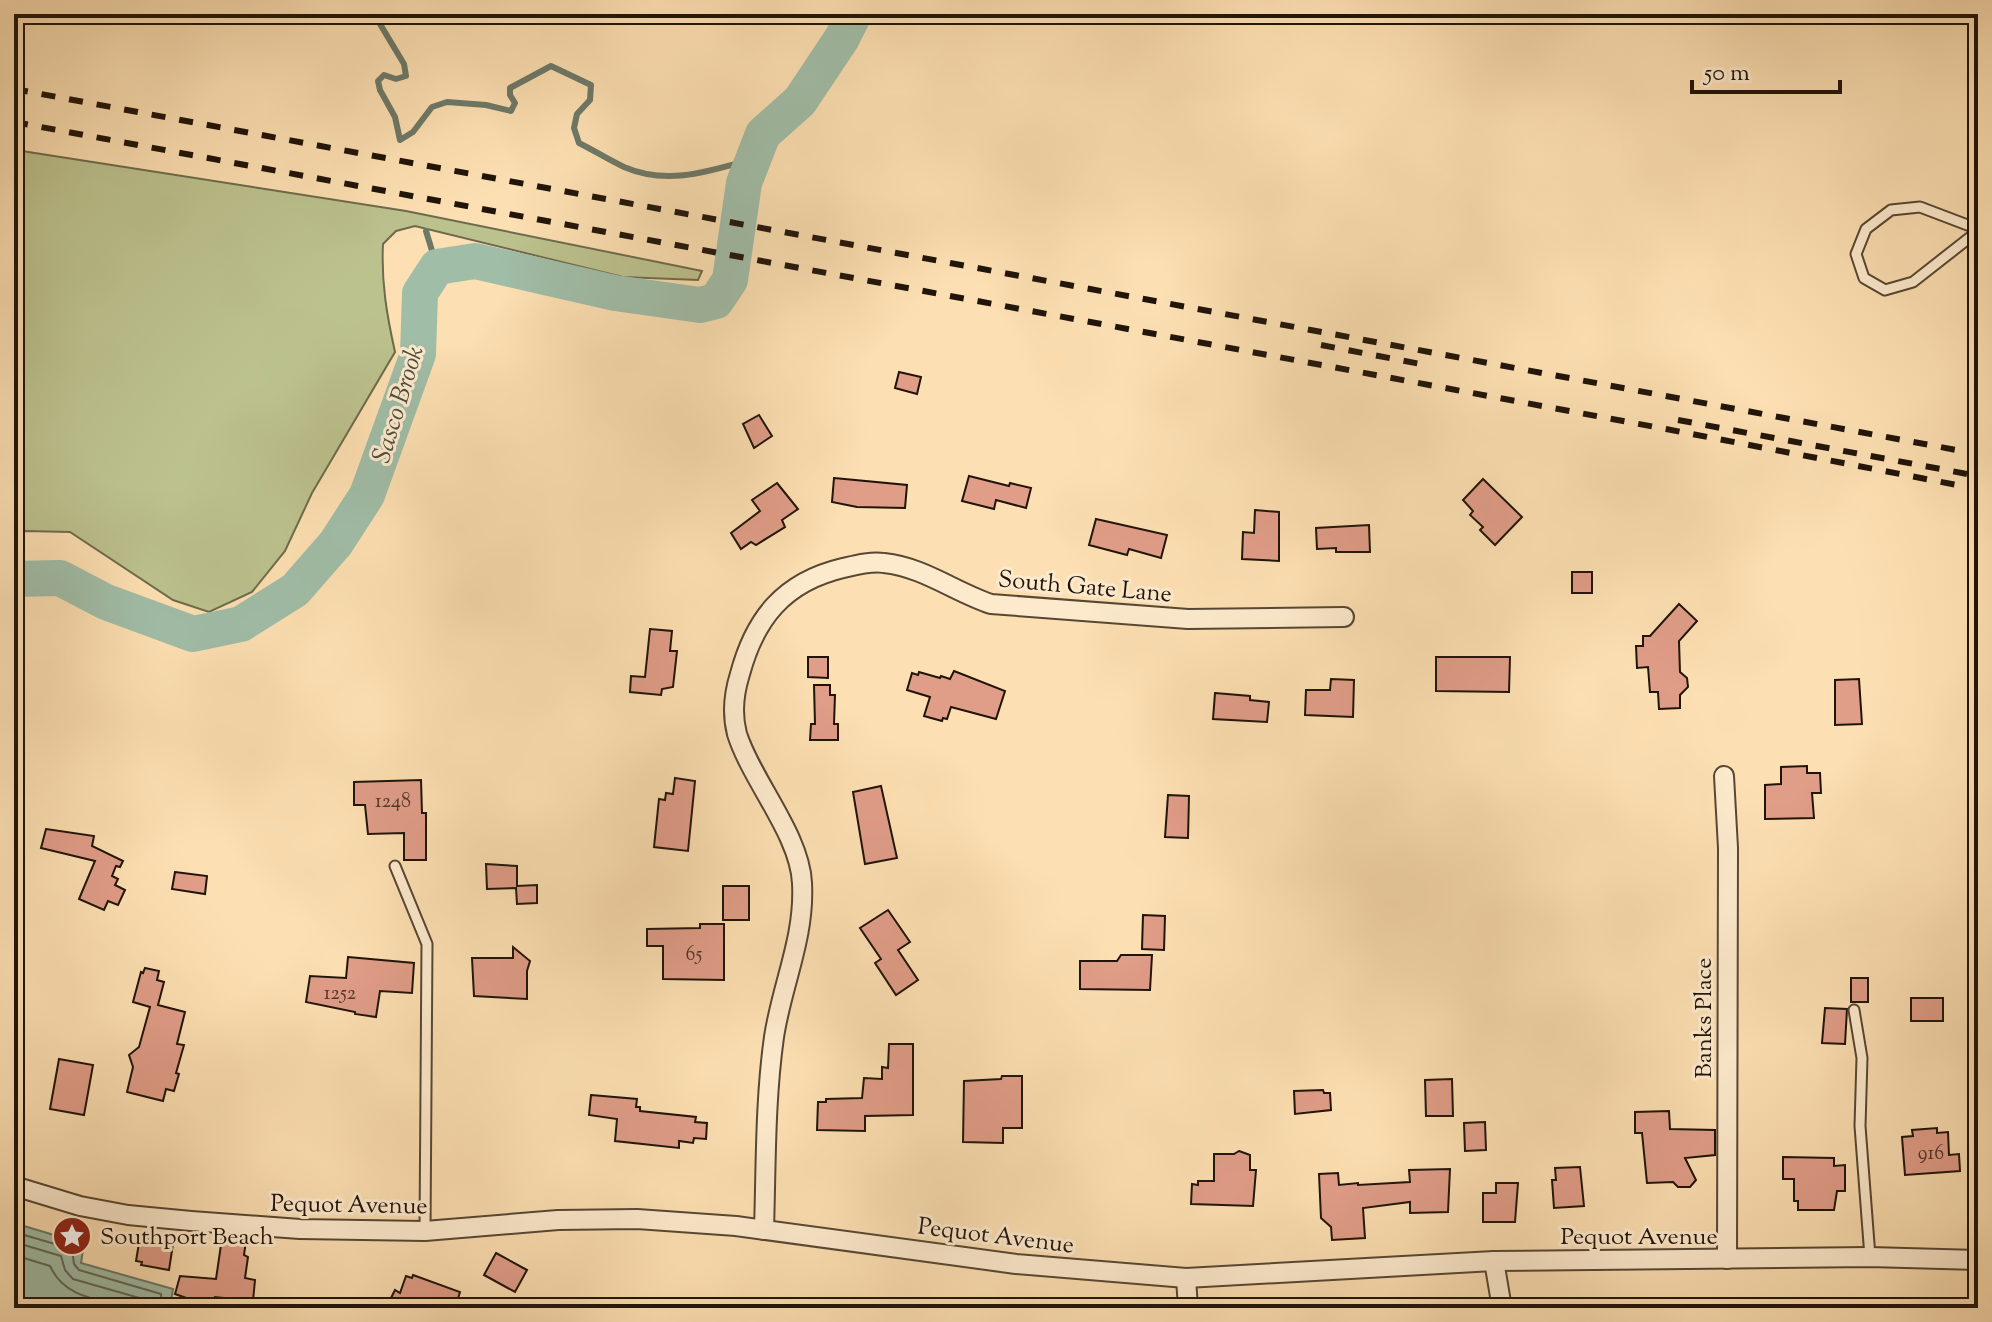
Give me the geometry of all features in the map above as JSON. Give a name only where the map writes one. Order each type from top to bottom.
[{"type":"street","name":"South Gate Lane","points":[[764,1230],[774,1036],[803,914],[802,878],[777,815],[751,769],[737,732],[734,714],[736,689],[757,626],[778,601],[806,580],[845,568],[883,562],[931,576],[965,595],[991,604],[1188,619],[1344,617]]},
{"type":"street","name":"Banks Place","points":[[1724,776],[1728,848],[1727,1259]]},
{"type":"street","name":"Pequot Avenue","points":[[14,1186],[80,1206],[128,1215],[300,1229],[425,1231],[558,1220],[637,1219],[764,1230],[1016,1264],[1186,1278],[1494,1261],[1870,1257],[1978,1260]]},
{"type":"street","points":[[1494,1261],[1502,1308]]},
{"type":"street","points":[[1186,1278],[1188,1308]]},
{"type":"lane","points":[[1920,207],[1978,230],[1913,282],[1885,290],[1864,278],[1856,254],[1866,229],[1891,210],[1920,207]]},
{"type":"lane","points":[[395,866],[427,944],[425,1231]]},
{"type":"lane","points":[[1854,1010],[1862,1058],[1860,1126],[1870,1257]]},
{"type":"green space","points":[[22,151],[406,211],[702,271],[698,280],[623,277],[415,226],[396,231],[383,244],[385,299],[395,352],[312,493],[285,551],[252,592],[209,612],[173,600],[70,532],[25,531],[14,534],[14,175]]},
{"type":"water","points":[[14,1223],[84,1244],[81,1263],[173,1289],[170,1308],[14,1308]]},
{"type":"building","points":[[899,372],[921,377],[917,394],[895,388]]},
{"type":"building","points":[[759,415],[772,436],[754,448],[743,424]]},
{"type":"building","points":[[969,476],[1031,488],[1026,508],[996,500],[994,509],[962,501]]},
{"type":"building","points":[[834,478],[907,485],[905,508],[857,507],[832,502]]},
{"type":"building","points":[[1483,479],[1522,517],[1495,545],[1480,530],[1483,527],[1470,515],[1473,511],[1463,500]]},
{"type":"building","points":[[777,483],[798,509],[782,520],[785,527],[756,545],[751,542],[741,549],[731,533],[760,511],[752,500]]},
{"type":"building","points":[[1255,510],[1279,512],[1279,561],[1242,559],[1243,532],[1254,533]]},
{"type":"building","points":[[1096,519],[1167,535],[1161,558],[1129,549],[1127,555],[1089,545]]},
{"type":"building","points":[[1369,525],[1370,552],[1317,549],[1316,528]]},
{"type":"building","points":[[1572,572],[1592,572],[1592,593],[1572,593]]},
{"type":"building","points":[[1679,604],[1697,621],[1679,641],[1680,672],[1687,678],[1688,687],[1680,695],[1680,708],[1659,709],[1658,692],[1650,692],[1648,667],[1637,668],[1636,646],[1643,646],[1643,636],[1650,636]]},
{"type":"building","points":[[650,629],[672,631],[670,651],[677,651],[673,687],[662,689],[661,695],[630,692],[631,676],[645,677]]},
{"type":"building","points":[[808,657],[828,657],[828,678],[808,677]]},
{"type":"building","points":[[1436,657],[1510,657],[1509,692],[1436,691]]},
{"type":"building","points":[[954,671],[1005,691],[996,719],[951,707],[947,719],[943,718],[942,721],[924,716],[930,697],[907,690],[912,673],[950,679]]},
{"type":"building","points":[[1331,679],[1354,680],[1353,717],[1305,715],[1306,690],[1330,690]]},
{"type":"building","points":[[1859,679],[1862,724],[1835,725],[1835,680]]},
{"type":"building","points":[[814,685],[830,685],[830,695],[835,695],[834,724],[838,724],[838,740],[810,740],[811,724],[815,724]]},
{"type":"building","points":[[1215,693],[1250,696],[1250,700],[1269,702],[1267,722],[1213,719]]},
{"type":"building","points":[[1807,766],[1807,773],[1820,773],[1821,793],[1812,793],[1814,818],[1765,819],[1765,785],[1781,784],[1781,767]]},
{"type":"building","points":[[675,778],[695,781],[688,851],[654,847],[659,799],[665,800],[666,793],[673,794]]},
{"type":"building","points":[[421,780],[422,813],[426,813],[426,860],[404,860],[404,833],[368,834],[365,805],[354,805],[354,782]]},
{"type":"building","points":[[881,786],[897,858],[865,864],[853,792]]},
{"type":"building","points":[[1168,795],[1189,796],[1188,838],[1165,837]]},
{"type":"building","points":[[46,829],[94,836],[92,846],[123,861],[120,867],[116,866],[112,876],[118,879],[115,885],[125,890],[118,905],[108,901],[104,910],[79,899],[95,861],[41,848]]},
{"type":"building","points":[[486,864],[517,866],[517,886],[537,885],[537,903],[517,904],[516,888],[487,889]]},
{"type":"building","points":[[175,872],[207,876],[205,894],[172,889]]},
{"type":"building","points":[[723,886],[749,886],[749,920],[723,920]]},
{"type":"building","points":[[888,910],[910,942],[898,950],[918,980],[896,995],[875,963],[881,959],[860,928]]},
{"type":"building","points":[[1143,915],[1165,916],[1164,950],[1142,949]]},
{"type":"building","points":[[700,924],[724,924],[724,980],[663,979],[663,946],[647,946],[647,929],[700,928]]},
{"type":"building","points":[[513,947],[530,961],[527,999],[474,996],[472,958],[513,958]]},
{"type":"building","points":[[1121,955],[1152,955],[1150,990],[1080,989],[1080,961],[1117,961]]},
{"type":"building","points":[[348,957],[414,963],[412,993],[380,991],[376,1017],[306,1002],[310,976],[346,978]]},
{"type":"building","points":[[145,968],[159,971],[157,980],[164,982],[158,1005],[185,1012],[177,1044],[184,1045],[176,1073],[179,1074],[174,1091],[166,1089],[163,1101],[127,1092],[133,1067],[129,1055],[139,1047],[150,1007],[133,1002],[141,972]]},
{"type":"building","points":[[1851,978],[1868,978],[1868,1002],[1851,1002]]},
{"type":"building","points":[[1911,998],[1943,998],[1943,1021],[1911,1021]]},
{"type":"building","points":[[1825,1008],[1847,1009],[1845,1044],[1822,1043]]},
{"type":"building","points":[[889,1044],[913,1044],[913,1115],[865,1116],[865,1131],[817,1130],[818,1102],[862,1098],[864,1078],[882,1079],[882,1067],[888,1068]]},
{"type":"building","points":[[59,1059],[93,1065],[84,1115],[50,1109]]},
{"type":"building","points":[[1002,1076],[1022,1076],[1022,1128],[1003,1128],[1003,1143],[963,1142],[964,1081],[1001,1079]]},
{"type":"building","points":[[1452,1079],[1453,1116],[1426,1116],[1425,1080]]},
{"type":"building","points":[[1323,1090],[1330,1093],[1331,1110],[1295,1114],[1294,1091]]},
{"type":"building","points":[[591,1095],[637,1099],[636,1107],[640,1107],[640,1111],[696,1117],[695,1122],[707,1123],[706,1139],[694,1138],[693,1143],[679,1141],[679,1148],[615,1141],[617,1119],[589,1115]]},
{"type":"building","points":[[1669,1111],[1670,1129],[1715,1130],[1715,1155],[1685,1158],[1696,1180],[1690,1187],[1678,1187],[1673,1182],[1647,1183],[1642,1133],[1635,1133],[1635,1112]]},
{"type":"building","points":[[1485,1122],[1486,1150],[1465,1151],[1464,1123]]},
{"type":"building","points":[[1937,1128],[1937,1133],[1948,1132],[1949,1155],[1959,1154],[1960,1171],[1905,1175],[1902,1137],[1913,1136],[1912,1130]]},
{"type":"building","points":[[1239,1151],[1250,1155],[1250,1170],[1256,1170],[1253,1206],[1191,1204],[1192,1184],[1214,1181],[1214,1154]]},
{"type":"building","points":[[1783,1157],[1834,1158],[1834,1166],[1845,1165],[1845,1191],[1837,1191],[1834,1210],[1798,1210],[1798,1201],[1794,1201],[1794,1179],[1783,1179]]},
{"type":"building","points":[[1580,1167],[1584,1206],[1554,1208],[1552,1180],[1556,1180],[1555,1168]]},
{"type":"building","points":[[1450,1169],[1448,1212],[1410,1213],[1410,1202],[1363,1208],[1365,1238],[1332,1240],[1331,1227],[1321,1218],[1319,1174],[1338,1173],[1339,1185],[1358,1185],[1410,1182],[1409,1170]]},
{"type":"building","points":[[1496,1183],[1518,1183],[1515,1222],[1483,1222],[1483,1193],[1496,1193]]},
{"type":"building","points":[[140,1237],[173,1244],[169,1270],[141,1265],[142,1262],[136,1261]]},
{"type":"building","points":[[222,1238],[246,1241],[244,1255],[248,1257],[245,1278],[255,1280],[253,1301],[215,1297],[212,1307],[175,1294],[180,1276],[216,1279]]},
{"type":"building","points":[[496,1253],[527,1270],[515,1292],[484,1275]]},
{"type":"building","points":[[413,1275],[460,1292],[455,1308],[386,1308],[395,1290],[400,1293],[406,1276],[412,1278]]},
{"type":"waterway","points":[[374,14],[404,64],[406,76],[396,79],[384,75],[378,81],[395,117],[400,140],[413,132],[432,107],[447,102],[486,105],[511,111],[515,103],[510,88],[551,66],[591,85],[590,100],[577,114],[574,128],[579,143],[624,167],[640,173],[673,176],[705,172],[753,159]]},
{"type":"waterway","name":"Sasco Brook","points":[[14,579],[60,578],[106,602],[193,634],[241,624],[295,590],[336,543],[367,495],[418,354],[420,293],[437,267],[475,261],[615,293],[700,305],[716,301],[730,280],[744,183],[763,134],[800,101],[842,38],[854,14]]},
{"type":"waterway","points":[[426,231],[437,267]]},
{"type":"railway","points":[[14,89],[1978,454]]},
{"type":"railway","points":[[14,122],[1978,489]]},
{"type":"railway","points":[[1321,345],[1431,366]]},
{"type":"railway","points":[[1678,420],[1978,476]]},
{"type":"place","name":"Southport Beach","points":[[72,1236]]}]
